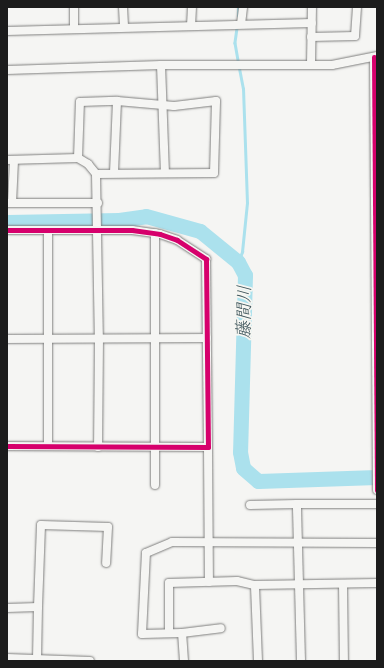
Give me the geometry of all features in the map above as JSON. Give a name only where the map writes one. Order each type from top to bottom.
[{"type":"street","points":[[74,7],[74,28]]},
{"type":"street","points":[[123,7],[124,27]]},
{"type":"street","points":[[191,26],[192,7]]},
{"type":"street","points":[[242,24],[243,7]]},
{"type":"street","points":[[311,64],[312,7]]},
{"type":"street","points":[[312,37],[355,36],[357,7]]},
{"type":"street","points":[[7,31],[74,28],[312,23]]},
{"type":"street","points":[[7,70],[161,65],[332,65],[375,57],[377,490]]},
{"type":"street","points":[[161,65],[161,104],[165,173]]},
{"type":"street","points":[[114,173],[117,101]]},
{"type":"street","points":[[78,158],[80,102],[117,101],[174,106],[216,101],[214,173],[96,174]]},
{"type":"street","points":[[98,203],[10,203],[10,160],[78,158],[88,164],[96,174],[98,203],[97,231],[99,338],[98,447]]},
{"type":"street","points":[[7,230],[132,230],[155,233],[177,240],[206,259],[209,582]]},
{"type":"street","points":[[48,230],[48,446]]},
{"type":"street","points":[[155,233],[155,485]]},
{"type":"street","points":[[7,339],[156,337],[207,338]]},
{"type":"street","points":[[7,446],[208,447]]},
{"type":"street","points":[[297,504],[301,661]]},
{"type":"street","points":[[250,505],[377,504]]},
{"type":"street","points":[[37,659],[41,525],[108,526],[106,563]]},
{"type":"street","points":[[222,628],[182,633],[142,634],[146,553],[172,542],[377,543]]},
{"type":"street","points":[[169,633],[169,583],[237,581],[255,585],[377,583]]},
{"type":"street","points":[[343,584],[344,661]]},
{"type":"street","points":[[255,585],[258,661]]},
{"type":"street","points":[[7,608],[38,607]]},
{"type":"street","points":[[182,633],[184,661]]},
{"type":"street","points":[[7,658],[90,661]]},
{"type":"waterway","points":[[238,7],[238,16]]},
{"type":"waterway","points":[[237,28],[235,43],[238,60]]},
{"type":"waterway","points":[[238,262],[242,252],[247,203],[243,89],[239,69]]},
{"type":"waterway","name":"藤間川","points":[[7,222],[119,220],[146,216],[200,231],[238,262],[245,275],[240,452],[243,468],[258,481],[377,477]]},
{"type":"cycle path","points":[[374,57],[377,490]]},
{"type":"cycle path","points":[[7,230],[132,230],[160,234],[177,240],[206,259],[208,447],[7,446]]}]
